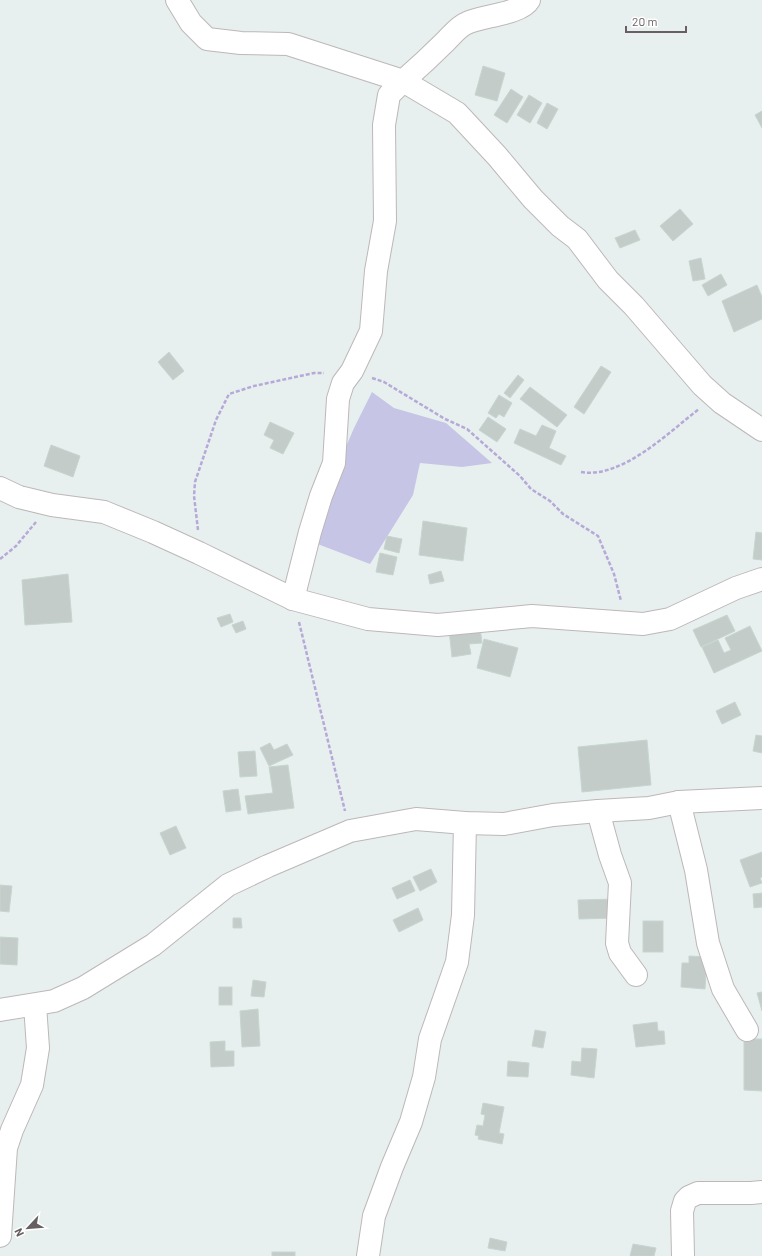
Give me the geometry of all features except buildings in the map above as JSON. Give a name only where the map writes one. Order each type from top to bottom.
[{"type":"street","points":[[177,0],[191,23],[207,39],[241,43],[288,44],[403,81],[457,113],[497,156],[533,199],[560,226],[577,239],[608,280],[634,306],[702,384],[722,403],[762,430]]},
{"type":"street","points":[[293,599],[310,532],[321,496],[334,463],[338,399],[343,383],[352,371],[372,331],[376,271],[385,221],[384,125],[389,96],[465,23],[482,18],[493,17],[520,8],[529,0]]},
{"type":"street","points":[[0,488],[19,497],[52,505],[104,512],[199,552],[293,599],[368,619],[438,625],[532,616],[643,624],[670,619],[736,588],[762,580]]},
{"type":"street","points":[[0,1010],[54,1001],[83,988],[147,949],[228,885],[350,831],[416,818],[465,823],[504,824],[553,815],[649,808],[679,802],[762,798]]},
{"type":"street","points":[[679,802],[696,870],[708,944],[723,989],[747,1030]]},
{"type":"street","points":[[598,811],[620,883],[616,943],[620,953],[636,976]]},
{"type":"street","points":[[368,1256],[374,1216],[411,1122],[424,1077],[430,1039],[457,962],[463,915],[465,823]]},
{"type":"street","points":[[0,1236],[6,1148],[12,1130],[32,1085],[38,1048],[35,1005]]},
{"type":"street","points":[[683,1256],[682,1211],[685,1202],[689,1197],[698,1193],[762,1192]]},
{"type":"path","points":[[199,552],[197,516],[194,496],[195,482],[216,420],[229,394],[254,386],[314,373],[352,371],[384,382],[445,419],[467,429],[520,476],[531,489],[550,501],[563,514],[598,536],[614,574],[627,623]]},
{"type":"path","points":[[582,472],[592,473],[607,470],[625,463],[663,438],[715,396]]},
{"type":"path","points":[[0,559],[16,546],[52,505]]},
{"type":"path","points":[[293,599],[350,831]]},
{"type":"shaded area","points":[[372,392],[394,408],[446,423],[492,463],[462,467],[420,463],[413,495],[370,564],[315,543],[312,526],[354,428]]}]
